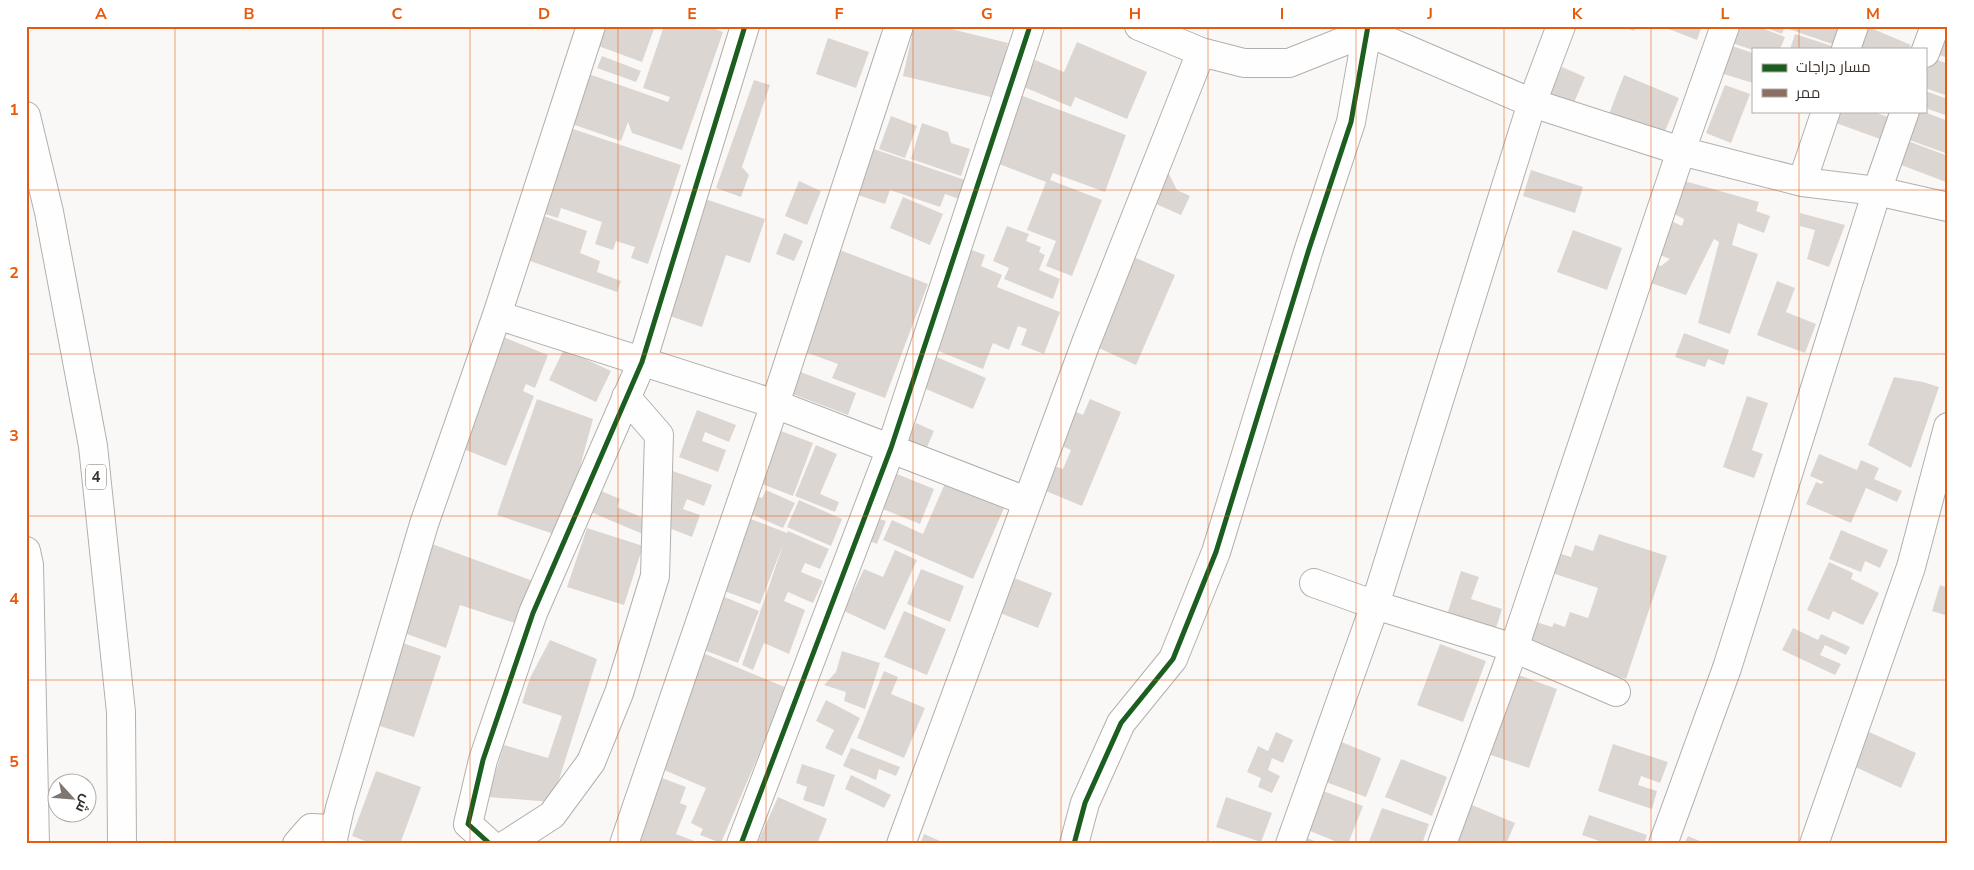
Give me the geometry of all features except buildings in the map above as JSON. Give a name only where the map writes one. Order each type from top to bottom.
[{"type":"main road","points":[[297,844],[311,828],[334,836],[424,524],[497,315],[591,26]]},
{"type":"main road","points":[[490,844],[468,824],[483,760],[533,614],[642,362],[745,26]]},
{"type":"main road","points":[[624,844],[775,404],[900,26]]},
{"type":"main road","points":[[742,844],[891,448],[1030,26]]},
{"type":"main road","points":[[1138,26],[1201,52],[1244,64],[1289,63],[1367,29],[1532,103],[1681,151],[1802,182],[1877,191],[1948,207]]},
{"type":"main road","points":[[1290,844],[1375,605],[1532,103],[1561,26]]},
{"type":"main road","points":[[1442,844],[1514,648],[1681,151],[1725,26]]},
{"type":"main road","points":[[1846,48],[1854,26]]},
{"type":"main road","points":[[1926,51],[1935,26]]},
{"type":"main road","points":[[1074,844],[1085,803],[1121,723],[1173,658],[1216,552],[1309,250],[1351,122],[1367,29]]},
{"type":"main road","points":[[901,844],[1026,500],[1201,52]]},
{"type":"main road","points":[[1802,182],[1826,112]]},
{"type":"main road","points":[[1663,844],[1727,668],[1877,191],[1905,112]]},
{"type":"main road","name":"4","points":[[26,116],[49,212],[92,446],[121,712],[122,844]]},
{"type":"main road","points":[[497,315],[775,404],[1026,500]]},
{"type":"main road","points":[[507,844],[552,815],[591,762],[619,693],[655,576],[659,435],[626,398]]},
{"type":"main road","points":[[1814,844],[1911,567],[1948,427]]},
{"type":"main road","points":[[26,551],[28,564],[34,844]]},
{"type":"main road","points":[[1314,583],[1375,605],[1514,648],[1616,692]]},
{"type":"cycle path","points":[[490,844],[468,824],[483,760],[533,613],[642,362],[745,26]]},
{"type":"cycle path","points":[[741,844],[891,448],[1030,26]]},
{"type":"cycle path","points":[[1074,844],[1085,803],[1121,723],[1173,659],[1216,552],[1309,249],[1351,122],[1368,26]]}]
